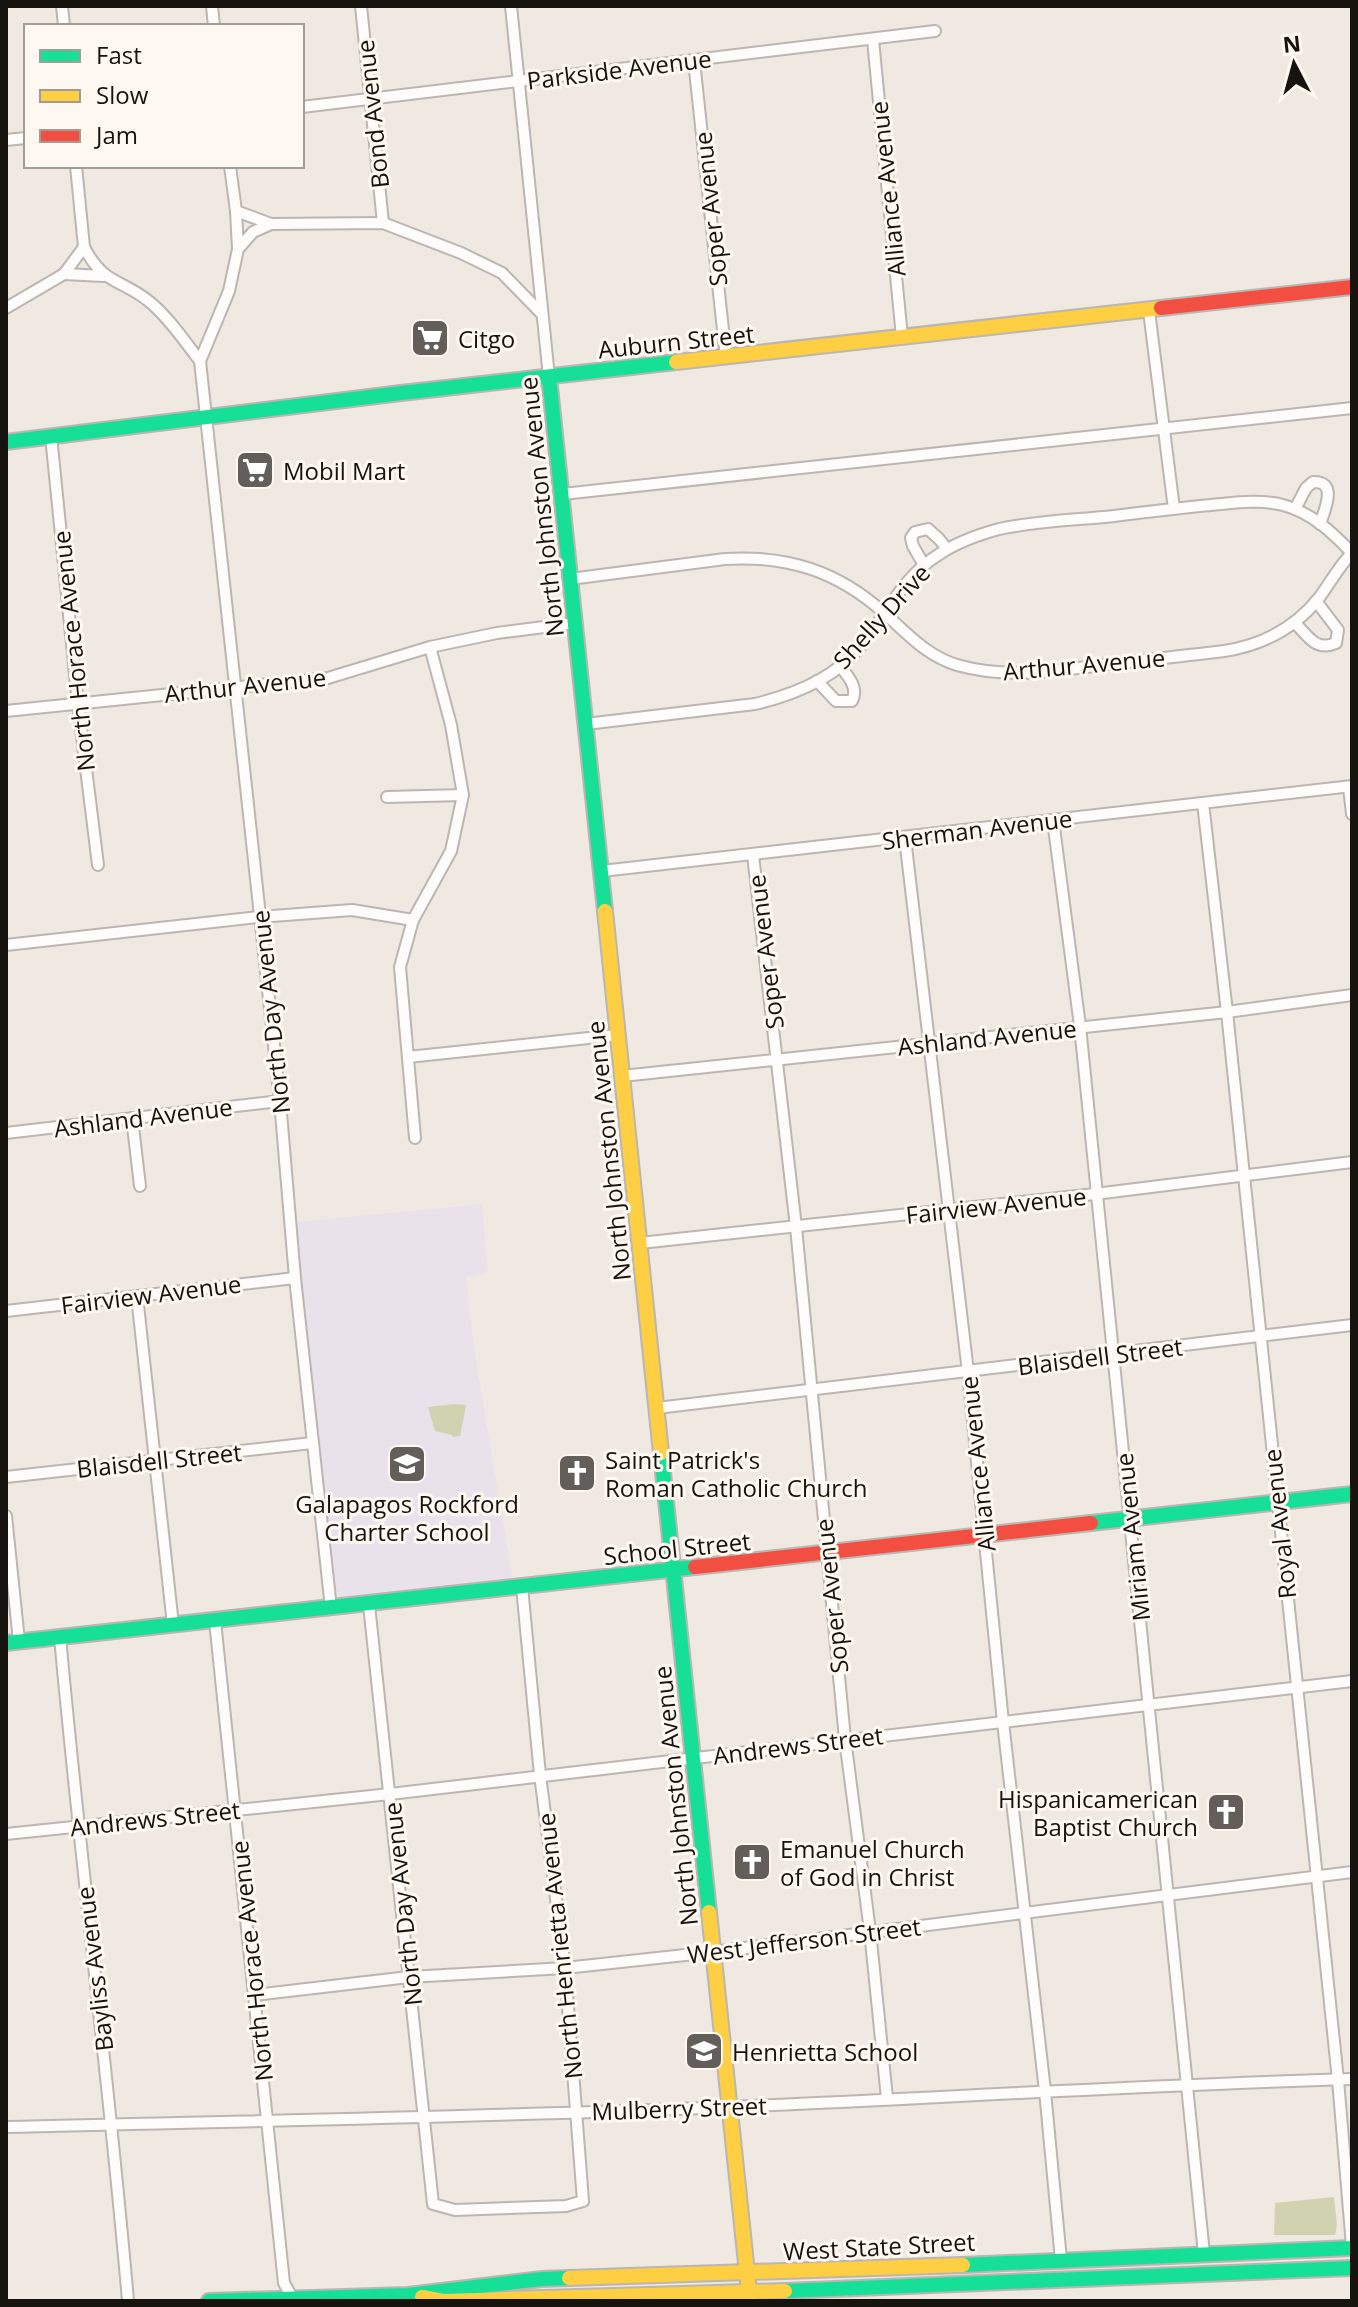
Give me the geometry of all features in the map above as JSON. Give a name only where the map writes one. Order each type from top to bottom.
[{"type":"main road","name":"Auburn Street","points":[[6,442],[207,416],[1352,287]]},
{"type":"main road","name":"North Johnston Avenue","points":[[549,377],[750,2296]]},
{"type":"main road","name":"School Street","points":[[12,1642],[369,1605],[1352,1494]]},
{"type":"main road","name":"West State Street","points":[[209,2301],[408,2295],[542,2279],[747,2274],[1352,2247]]},
{"type":"main road","name":"West State Street","points":[[408,2295],[443,2301],[750,2296],[1352,2268]]},
{"type":"street","name":"Bond Avenue","points":[[361,6],[383,223]]},
{"type":"street","name":"North Johnston Avenue","points":[[511,6],[549,377]]},
{"type":"street","name":"Parkside Avenue","points":[[304,107],[935,31]]},
{"type":"street","name":"Alliance Avenue","points":[[873,40],[902,337]]},
{"type":"street","name":"Soper Avenue","points":[[694,61],[726,358]]},
{"type":"street","points":[[76,168],[84,247],[103,276]]},
{"type":"street","points":[[64,274],[103,276],[134,290],[153,305],[200,361],[229,291],[238,249],[230,168]]},
{"type":"street","points":[[236,211],[271,224],[383,223],[461,253],[502,273],[542,314]]},
{"type":"street","points":[[238,249],[253,232],[271,224]]},
{"type":"street","points":[[6,308],[64,274],[84,247]]},
{"type":"street","points":[[1149,311],[1174,509]]},
{"type":"street","name":"North Day Avenue","points":[[200,361],[331,1608]]},
{"type":"street","points":[[563,494],[1352,408]]},
{"type":"street","name":"North Horace Avenue","points":[[51,436],[98,865]]},
{"type":"street","points":[[1295,509],[1306,488],[1313,482],[1325,484],[1328,493],[1320,524]]},
{"type":"street","name":"Shelly Drive","points":[[586,724],[755,704],[778,699],[817,681],[860,648],[924,565],[969,538],[1003,529],[1258,502],[1295,509],[1332,531],[1352,553]]},
{"type":"street","points":[[924,565],[911,541],[917,530],[928,529],[947,549]]},
{"type":"street","name":"Arthur Avenue","points":[[570,579],[725,559],[774,559],[808,567],[827,576],[884,613],[905,635],[928,652],[956,664],[1003,674],[1023,674],[1224,651],[1271,637],[1295,623],[1352,553]]},
{"type":"street","points":[[1295,623],[1315,644],[1326,647],[1336,643],[1338,630],[1316,601]]},
{"type":"street","name":"Arthur Avenue","points":[[6,711],[328,678],[430,647],[497,633],[575,623]]},
{"type":"street","points":[[415,1138],[400,967],[413,920],[451,851],[463,795],[451,725],[430,647]]},
{"type":"street","points":[[817,681],[836,701],[852,701],[855,697],[853,685],[840,666]]},
{"type":"street","points":[[1350,787],[1352,814]]},
{"type":"street","name":"Sherman Avenue","points":[[602,871],[1350,787]]},
{"type":"street","points":[[387,797],[463,795]]},
{"type":"street","name":"Royal Avenue","points":[[1203,803],[1338,2080],[1352,2247]]},
{"type":"street","name":"Miriam Avenue","points":[[1053,820],[1080,1026],[1204,2254]]},
{"type":"street","name":"Alliance Avenue","points":[[905,838],[968,1372],[1061,2260]]},
{"type":"street","name":"Soper Avenue","points":[[753,855],[813,1389],[845,1739],[870,1931],[887,2098]]},
{"type":"street","points":[[6,945],[352,910],[413,920]]},
{"type":"street","name":"Ashland Avenue","points":[[622,1076],[1227,1012],[1352,995]]},
{"type":"street","points":[[408,1057],[617,1035]]},
{"type":"street","name":"Ashland Avenue","points":[[6,1133],[280,1101]]},
{"type":"street","points":[[132,1118],[140,1186]]},
{"type":"street","name":"Fairview Avenue","points":[[640,1243],[1095,1194],[1352,1162]]},
{"type":"street","name":"Fairview Avenue","points":[[6,1311],[295,1278]]},
{"type":"street","points":[[137,1296],[173,1625]]},
{"type":"street","name":"Blaisdell Street","points":[[657,1408],[1352,1325]]},
{"type":"street","name":"Blaisdell Street","points":[[6,1477],[312,1443]]},
{"type":"street","points":[[6,1516],[12,1642]]},
{"type":"street","name":"North Henrietta Avenue","points":[[433,2204],[455,2210],[482,2210],[566,2206],[583,2201],[565,1968],[540,1775],[522,1587]]},
{"type":"street","name":"North Day Avenue","points":[[369,1605],[433,2204]]},
{"type":"street","name":"North Horace Avenue","points":[[215,1621],[284,2283],[293,2300]]},
{"type":"street","name":"Bayliss Avenue","points":[[60,1637],[77,1826],[113,2124],[128,2301]]},
{"type":"street","name":"Andrews Street","points":[[6,1834],[390,1794],[1352,1681]]},
{"type":"street","name":"West Jefferson Street","points":[[254,1995],[409,1977],[565,1968],[713,1952],[1352,1872]]},
{"type":"street","name":"Mulberry Street","points":[[6,2127],[425,2119],[1352,2079]]},
{"type":"shaded area","name":"Galapagos Rockford Charter School","points":[[482,1204],[488,1273],[466,1277],[474,1348],[513,1580],[342,1597],[333,1584],[296,1222]]},
{"type":"green space","points":[[466,1405],[460,1436],[435,1431],[428,1407]]},
{"type":"green space","points":[[1334,2197],[1335,2235],[1274,2235],[1275,2203]]},
{"type":"traffic: fast","points":[[6,442],[676,362]]},
{"type":"traffic: fast","points":[[549,377],[605,911]]},
{"type":"traffic: fast","points":[[661,1453],[709,1912]]},
{"type":"traffic: fast","points":[[1091,1523],[1352,1494]]},
{"type":"traffic: fast","points":[[6,1643],[695,1567]]},
{"type":"traffic: fast","points":[[963,2265],[1352,2248]]},
{"type":"traffic: fast","points":[[785,2291],[1352,2268]]},
{"type":"traffic: fast","points":[[209,2301],[408,2295],[569,2278]]},
{"type":"traffic: slow","points":[[676,362],[1161,308]]},
{"type":"traffic: slow","points":[[605,911],[661,1453]]},
{"type":"traffic: slow","points":[[709,1912],[750,2301]]},
{"type":"traffic: slow","points":[[569,2278],[963,2265]]},
{"type":"traffic: slow","points":[[422,2297],[443,2301],[785,2291]]},
{"type":"traffic: jam","points":[[1161,308],[1352,287]]},
{"type":"traffic: jam","points":[[695,1567],[1091,1523]]},
{"type":"place","name":"Citgo","points":[[430,338]]},
{"type":"place","name":"Mobil Mart","points":[[255,470]]},
{"type":"place","name":"Galapagos Rockford Charter School","points":[[407,1464]]},
{"type":"place","name":"Saint Patrick's Roman Catholic Church","points":[[577,1473]]},
{"type":"place","name":"Hispanicamerican Baptist Church","points":[[1226,1812]]},
{"type":"place","name":"Emanuel Church of God in Christ","points":[[752,1862]]},
{"type":"place","name":"Henrietta School","points":[[704,2051]]}]
